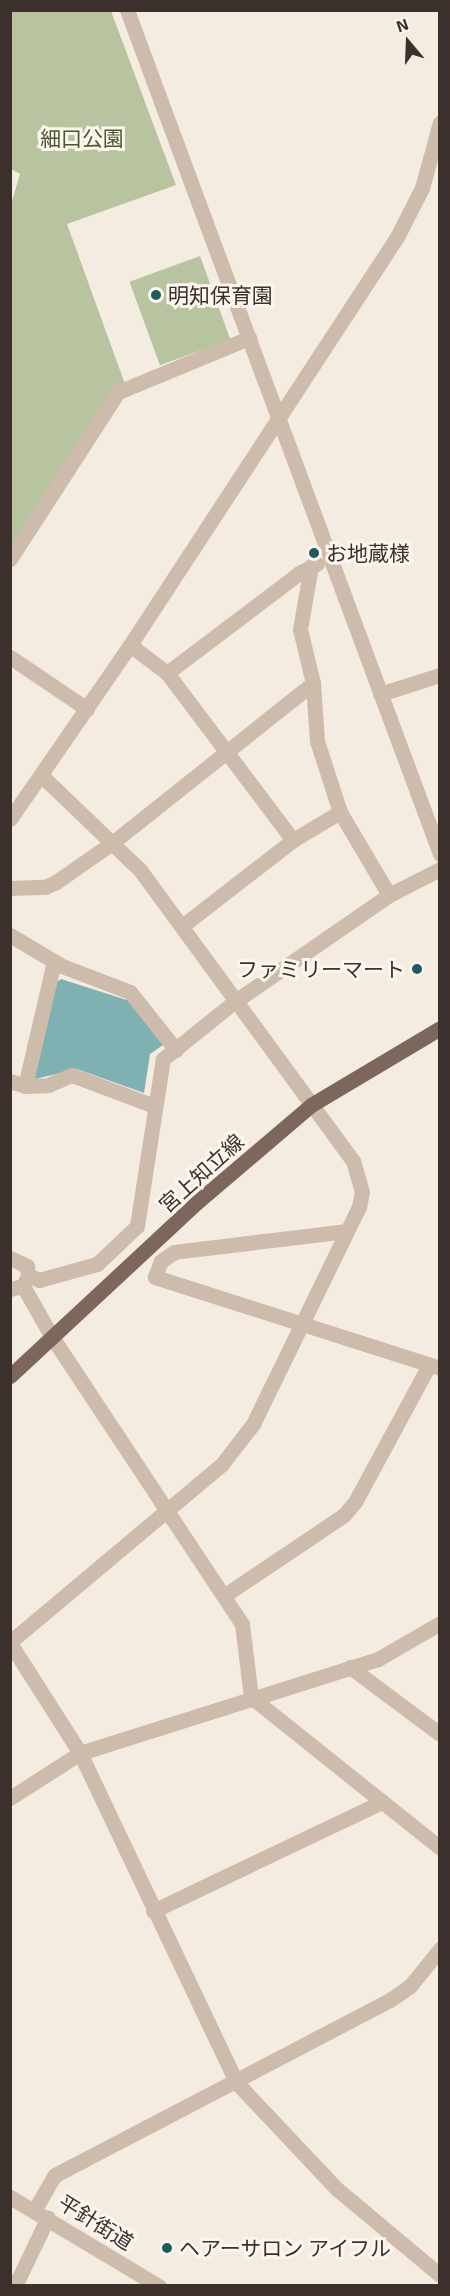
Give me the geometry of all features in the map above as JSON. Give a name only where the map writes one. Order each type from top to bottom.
[{"type":"main road","name":"宮上知立線","points":[[10,1376],[196,1203],[311,1104],[440,1028]]},
{"type":"street","points":[[127,10],[440,854]]},
{"type":"street","points":[[10,819],[42,776],[130,645],[397,237],[422,189],[440,122]]},
{"type":"street","points":[[10,559],[118,392],[249,338]]},
{"type":"street","points":[[167,673],[311,566],[331,559]]},
{"type":"street","points":[[311,566],[300,629],[313,683],[317,741],[340,812],[389,895]]},
{"type":"street","points":[[130,645],[167,673],[293,840]]},
{"type":"street","points":[[10,657],[87,709]]},
{"type":"street","points":[[380,694],[440,675]]},
{"type":"street","points":[[10,888],[45,887],[112,843],[313,683]]},
{"type":"street","points":[[42,776],[141,871],[234,1002],[353,1161],[361,1181],[359,1207],[253,1424],[222,1464],[10,1643],[80,1753],[236,2082],[337,2189],[440,2278],[435,2286]]},
{"type":"street","points":[[182,926],[293,840],[340,812]]},
{"type":"street","points":[[21,1283],[97,1264],[137,1226],[163,1059],[234,1002],[389,895],[440,869]]},
{"type":"street","points":[[10,935],[54,961],[130,992],[176,1050]]},
{"type":"street","points":[[54,961],[18,1084],[48,1085],[72,1075],[154,1106]]},
{"type":"street","points":[[225,1596],[344,1515],[355,1502],[434,1366],[155,1277],[161,1261],[174,1252],[347,1231]]},
{"type":"street","points":[[10,1258],[27,1266],[21,1283],[52,1337],[242,1624],[251,1697],[440,1848]]},
{"type":"street","points":[[10,1798],[80,1753],[251,1697],[378,1659],[440,1623]]},
{"type":"street","points":[[350,1667],[440,1734]]},
{"type":"street","points":[[153,1911],[382,1802]]},
{"type":"street","points":[[34,2209],[55,2175],[390,2000],[410,1986],[440,1948]]},
{"type":"street","name":"平針街道","points":[[10,2197],[48,2217],[159,2286]]},
{"type":"street","points":[[15,2286],[48,2217]]},
{"type":"green space","name":"細口公園","points":[[11,11],[111,11],[176,185],[67,224],[125,384],[11,548],[10,208],[20,174],[11,169]]},
{"type":"green space","points":[[200,256],[230,340],[160,365],[130,282]]},
{"type":"water","points":[[61,979],[130,1001],[163,1045],[150,1054],[144,1093],[77,1069],[31,1080],[55,983]]},
{"type":"place","name":"明知保育園","points":[[156,295]]},
{"type":"place","name":"お地蔵様","points":[[314,553]]},
{"type":"place","name":"ファミリーマート","points":[[417,969]]},
{"type":"place","name":"ヘアーサロン アイフル","points":[[167,2248]]}]
